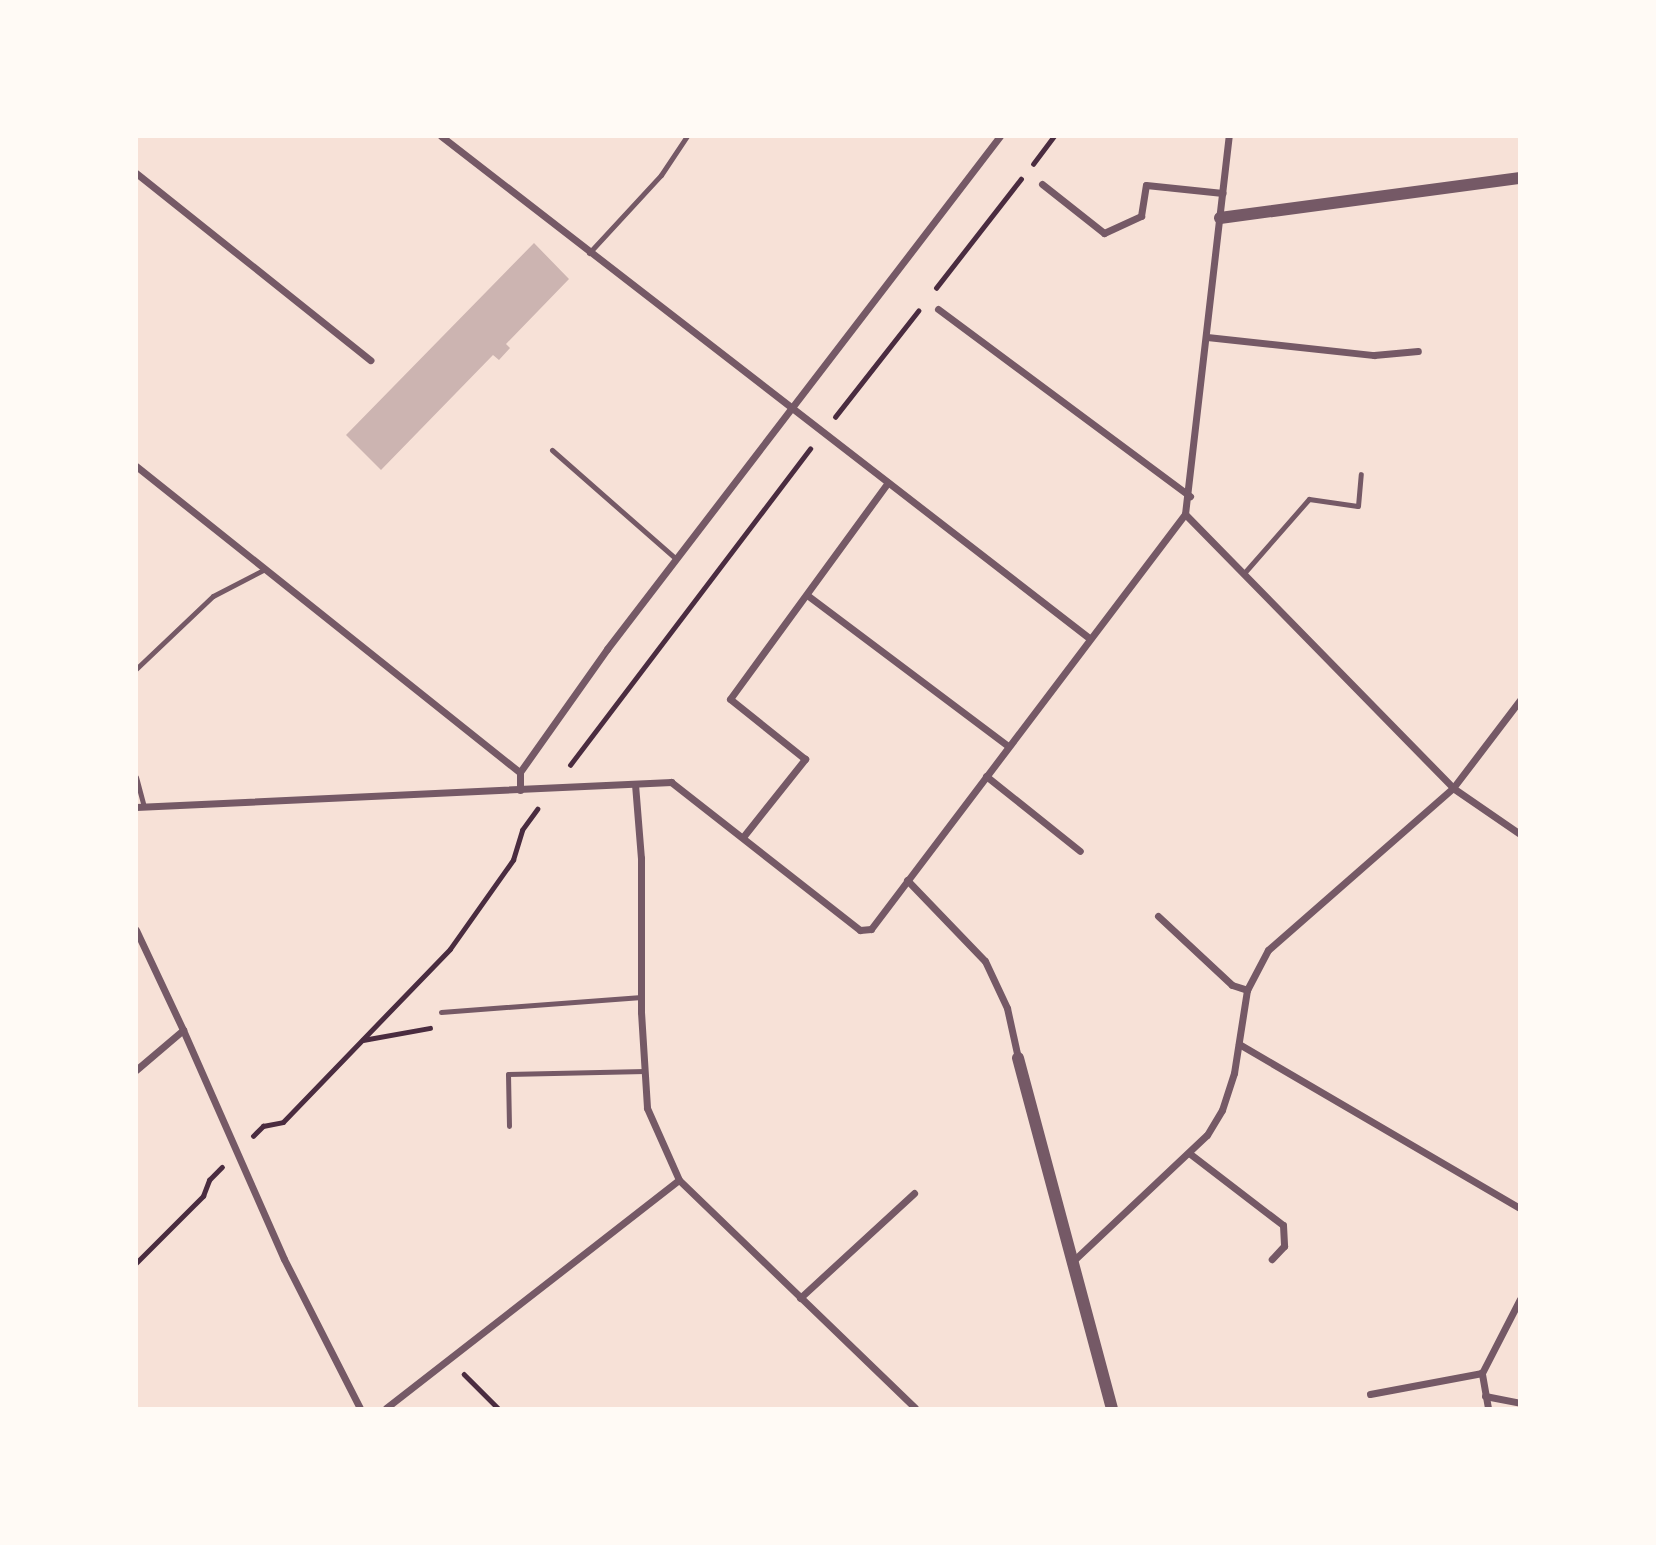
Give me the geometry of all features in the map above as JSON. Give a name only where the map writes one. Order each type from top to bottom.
[{"type":"street","points":[[441,136],[450,139],[589,253],[790,411],[823,432],[1089,638]]},
{"type":"street","points":[[520,772],[675,558],[1000,136]]},
{"type":"street","points":[[140,807],[671,782],[860,930],[871,929],[1185,514],[1229,136]]},
{"type":"street","points":[[136,173],[370,360]]},
{"type":"street","points":[[1220,218],[1520,178]]},
{"type":"street","points":[[1042,184],[1104,233],[1141,216],[1146,185],[1223,193]]},
{"type":"street","points":[[937,309],[1189,496]]},
{"type":"street","points":[[1207,337],[1374,355],[1418,351]]},
{"type":"street","points":[[136,466],[520,772],[524,790]]},
{"type":"street","points":[[743,837],[805,759],[730,699],[888,482]]},
{"type":"street","points":[[1185,514],[1245,572],[1453,788],[1520,834]]},
{"type":"street","points":[[807,595],[1008,746]]},
{"type":"street","points":[[1072,1262],[1207,1135],[1222,1110],[1239,1044],[1247,990],[1268,950],[1453,788],[1518,704]]},
{"type":"street","points":[[986,776],[1080,851]]},
{"type":"street","points":[[635,784],[641,858],[641,997],[647,1108],[678,1180],[915,1409]]},
{"type":"street","points":[[907,880],[985,961],[1007,1008],[1112,1409]]},
{"type":"street","points":[[1158,916],[1232,985],[1247,990]]},
{"type":"street","points":[[136,930],[239,1150],[284,1259],[360,1409]]},
{"type":"street","points":[[136,1070],[183,1030]]},
{"type":"street","points":[[1239,1044],[1520,1208]]},
{"type":"street","points":[[1189,1153],[1283,1224],[1284,1246],[1272,1259]]},
{"type":"street","points":[[386,1409],[678,1180]]},
{"type":"street","points":[[800,1298],[914,1193]]},
{"type":"street","points":[[1488,1409],[1482,1373],[1520,1299]]},
{"type":"street","points":[[1370,1394],[1482,1373]]},
{"type":"street","points":[[1485,1396],[1520,1404]]},
{"type":"lane","points":[[589,253],[661,175],[687,136]]},
{"type":"lane","points":[[552,450],[675,558]]},
{"type":"lane","points":[[1245,572],[1309,499],[1358,506],[1361,474]]},
{"type":"lane","points":[[136,669],[213,596],[265,569]]},
{"type":"lane","points":[[136,777],[140,807]]},
{"type":"lane","points":[[441,1012],[641,997]]},
{"type":"lane","points":[[509,1126],[508,1073],[645,1070]]},
{"type":"path","points":[[929,298],[1054,136]]},
{"type":"path","points":[[136,1263],[203,1196],[209,1180],[263,1125],[283,1122],[480,912],[513,860],[522,830],[823,432],[920,309]]},
{"type":"path","points":[[362,1040],[438,1027],[441,1012]]},
{"type":"path","points":[[449,1359],[498,1409]]},
{"type":"building","points":[[534,243],[569,279],[506,344],[510,348],[499,360],[493,355],[381,470],[346,435]]}]
